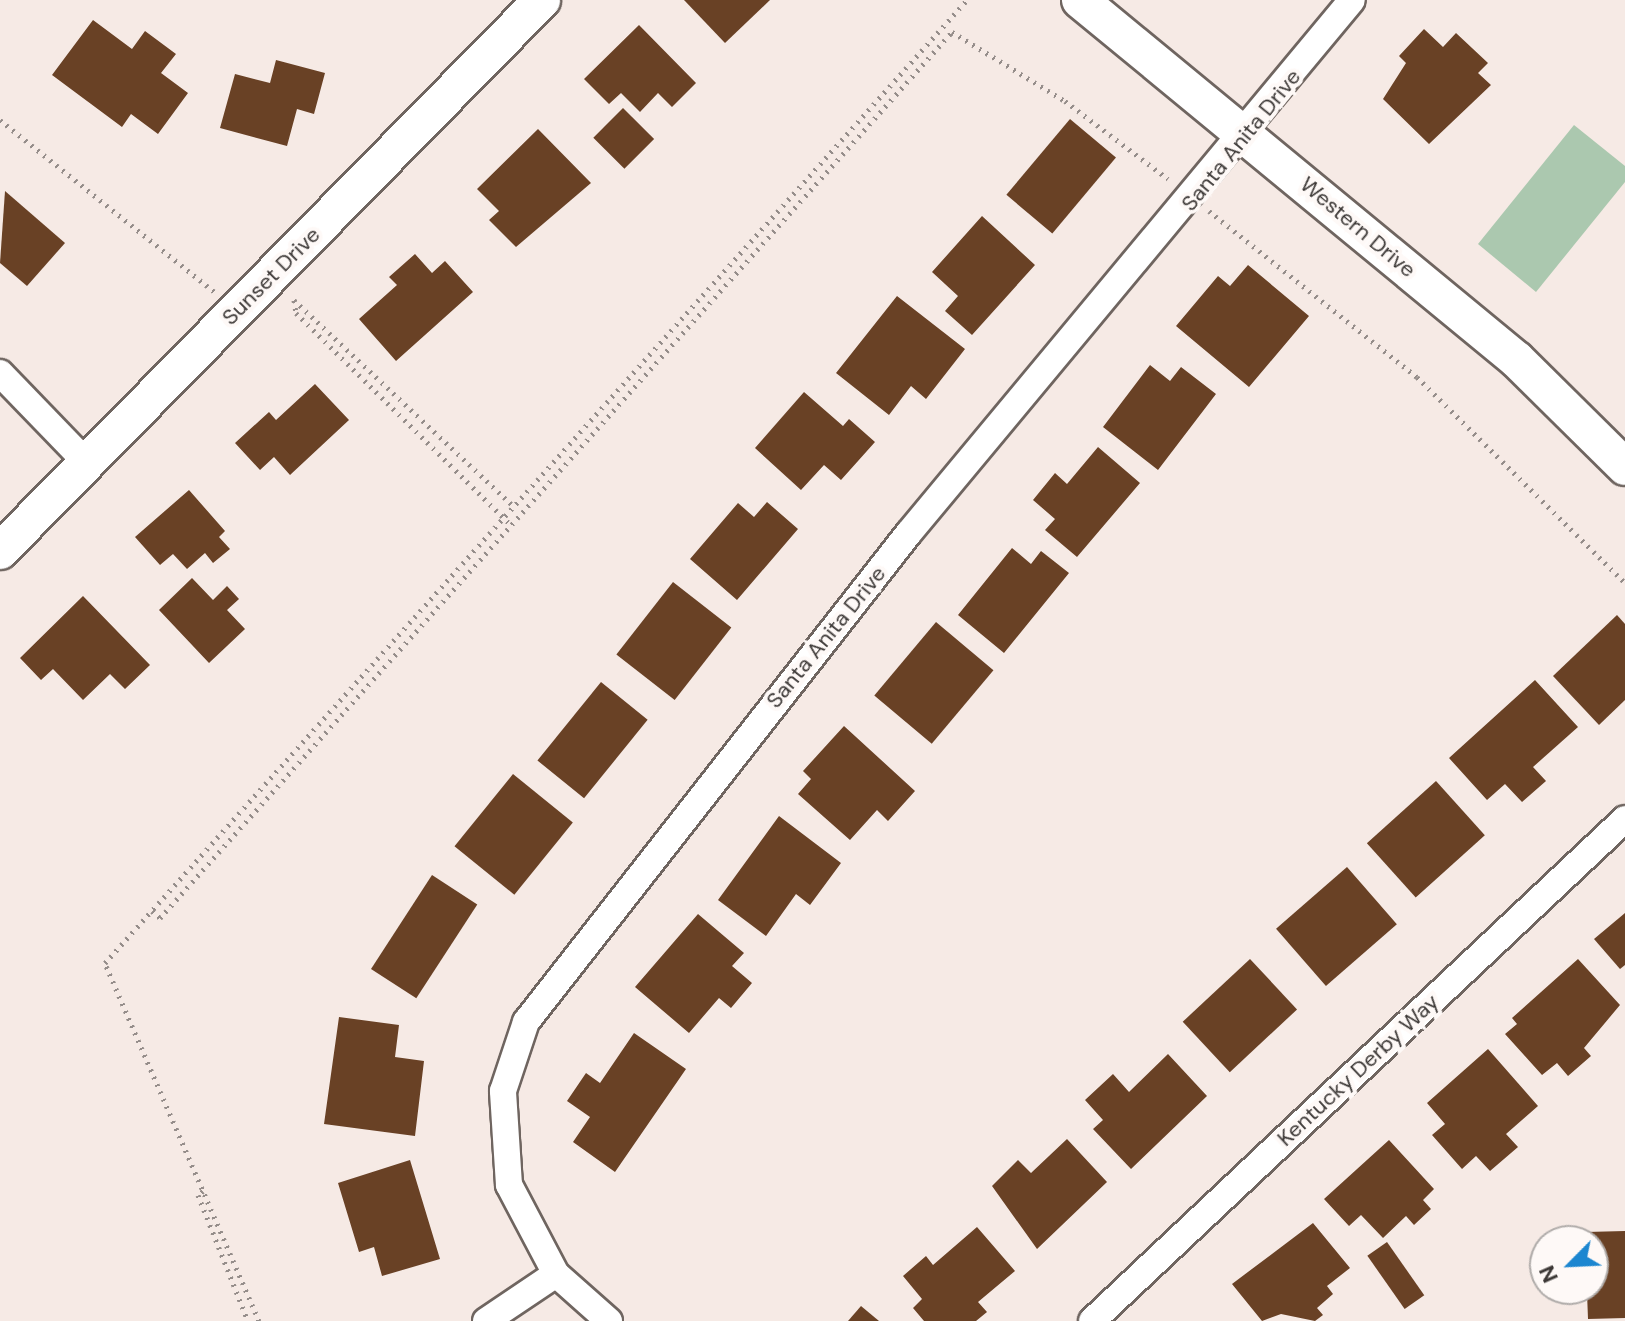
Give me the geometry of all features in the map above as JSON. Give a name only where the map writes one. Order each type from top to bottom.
[{"type":"main road","name":"Sunset Drive","points":[[0,551],[542,0]]},
{"type":"main road","name":"Western Drive","points":[[1080,0],[1248,134],[1517,360],[1625,467]]},
{"type":"street","name":"Santa Anita Drive","points":[[609,1321],[556,1274],[509,1185],[503,1091],[526,1022],[898,547],[1248,134],[1352,0]]},
{"type":"street","points":[[0,373],[87,463]]},
{"type":"street","name":"Kentucky Derby Way","points":[[1092,1321],[1625,819]]},
{"type":"street","points":[[486,1321],[556,1274]]},
{"type":"path","points":[[259,1321],[105,963],[511,504],[967,0]]},
{"type":"path","points":[[152,911],[160,918],[952,32],[1065,101],[1169,180]]},
{"type":"path","points":[[0,120],[216,292]]},
{"type":"path","points":[[1206,209],[1417,377],[1625,583]]},
{"type":"path","points":[[511,504],[294,300],[296,313],[511,525]]},
{"type":"path","points":[[203,1191],[198,1195],[248,1321]]},
{"type":"green space","points":[[1574,125],[1625,166],[1625,182],[1536,292],[1478,244]]},
{"type":"building","points":[[684,0],[770,0],[725,43]]},
{"type":"building","points":[[93,20],[132,49],[145,31],[176,54],[161,73],[188,93],[158,134],[131,114],[122,127],[52,75]]},
{"type":"building","points":[[639,25],[696,83],[672,107],[658,93],[640,112],[621,93],[609,104],[584,79]]},
{"type":"building","points":[[1424,29],[1443,47],[1456,33],[1488,63],[1478,73],[1491,85],[1429,144],[1383,99],[1406,63],[1399,56]]},
{"type":"building","points":[[276,60],[325,73],[314,114],[297,109],[287,146],[220,128],[235,74],[270,83]]},
{"type":"building","points":[[623,108],[654,139],[624,169],[593,138]]},
{"type":"building","points":[[1070,119],[1116,158],[1052,233],[1006,195]]},
{"type":"building","points":[[538,129],[591,183],[516,247],[489,220],[499,211],[477,189]]},
{"type":"building","points":[[5,191],[65,243],[27,286],[0,263]]},
{"type":"building","points":[[982,216],[1035,265],[972,335],[945,311],[958,296],[932,272]]},
{"type":"building","points":[[415,254],[432,273],[445,261],[473,292],[396,361],[359,319],[397,285],[389,277]]},
{"type":"building","points":[[1248,265],[1309,316],[1249,387],[1176,326],[1218,276],[1230,286]]},
{"type":"building","points":[[897,296],[965,349],[926,399],[911,386],[889,415],[836,373]]},
{"type":"building","points":[[1150,365],[1170,381],[1181,367],[1216,394],[1158,470],[1103,427]]},
{"type":"building","points":[[315,384],[349,420],[290,475],[274,457],[260,470],[235,443],[269,412],[276,420]]},
{"type":"building","points":[[804,392],[843,426],[849,419],[875,442],[841,480],[824,465],[801,490],[755,448]]},
{"type":"building","points":[[1098,447],[1140,483],[1077,557],[1045,530],[1055,519],[1033,500],[1055,473],[1067,484]]},
{"type":"building","points":[[189,490],[225,531],[219,537],[230,549],[213,563],[205,553],[187,569],[173,554],[160,565],[135,537]]},
{"type":"building","points":[[767,502],[798,529],[737,600],[690,559],[738,503],[754,517]]},
{"type":"building","points":[[1012,548],[1031,564],[1041,551],[1069,573],[1004,653],[958,615]]},
{"type":"building","points":[[192,578],[213,600],[227,586],[239,599],[227,610],[245,629],[209,663],[159,610]]},
{"type":"building","points":[[673,582],[731,628],[675,700],[616,654]]},
{"type":"building","points":[[83,596],[150,665],[125,689],[110,674],[83,700],[53,669],[41,680],[20,658]]},
{"type":"building","points":[[1617,615],[1625,624],[1625,700],[1599,725],[1553,676]]},
{"type":"building","points":[[936,622],[993,670],[932,744],[874,696]]},
{"type":"building","points":[[1535,680],[1578,727],[1533,767],[1546,781],[1522,802],[1505,784],[1487,800],[1449,758]]},
{"type":"building","points":[[601,682],[648,720],[584,798],[537,760]]},
{"type":"building","points":[[844,726],[915,791],[888,821],[877,810],[850,840],[798,794],[811,779],[803,771]]},
{"type":"building","points":[[513,774],[573,822],[514,895],[454,846]]},
{"type":"building","points":[[1436,781],[1485,835],[1416,897],[1367,843]]},
{"type":"building","points":[[779,816],[841,863],[810,905],[796,894],[766,936],[718,900]]},
{"type":"building","points":[[1347,867],[1397,924],[1326,986],[1276,929]]},
{"type":"building","points":[[432,875],[477,904],[416,998],[371,969]]},
{"type":"building","points":[[1625,913],[1625,965],[1620,969],[1594,939]]},
{"type":"building","points":[[698,914],[744,953],[732,966],[752,983],[731,1008],[719,998],[689,1033],[635,987]]},
{"type":"building","points":[[1250,959],[1297,1009],[1230,1072],[1183,1022]]},
{"type":"building","points":[[1578,959],[1620,1005],[1584,1048],[1591,1056],[1568,1076],[1557,1063],[1542,1075],[1505,1034],[1517,1024],[1512,1018]]},
{"type":"building","points":[[339,1017],[399,1025],[395,1057],[424,1061],[415,1136],[324,1124]]},
{"type":"building","points":[[634,1033],[686,1069],[615,1172],[573,1142],[590,1117],[567,1101],[586,1073],[600,1083]]},
{"type":"building","points":[[1488,1049],[1538,1106],[1506,1134],[1518,1147],[1490,1171],[1476,1156],[1462,1169],[1432,1135],[1445,1124],[1427,1103]]},
{"type":"building","points":[[1168,1054],[1207,1096],[1131,1169],[1093,1129],[1103,1120],[1085,1100],[1113,1074],[1129,1092]]},
{"type":"building","points":[[1067,1139],[1107,1182],[1037,1249],[992,1186],[1018,1160],[1031,1173]]},
{"type":"building","points":[[1389,1140],[1434,1189],[1423,1200],[1431,1209],[1414,1225],[1406,1216],[1383,1238],[1361,1215],[1349,1226],[1324,1199]]},
{"type":"building","points":[[410,1160],[440,1259],[382,1276],[374,1247],[359,1252],[338,1183]]},
{"type":"building","points":[[1313,1223],[1350,1268],[1327,1286],[1333,1294],[1317,1308],[1323,1315],[1315,1321],[1281,1314],[1262,1321],[1232,1284]]},
{"type":"building","points":[[977,1227],[1015,1271],[978,1302],[987,1312],[976,1321],[924,1321],[913,1308],[922,1299],[903,1276],[926,1256],[933,1265]]},
{"type":"building","points":[[1609,1231],[1625,1231],[1625,1318],[1588,1319],[1587,1305],[1609,1305]]},
{"type":"building","points":[[1387,1242],[1424,1295],[1405,1309],[1367,1256]]},
{"type":"building","points":[[861,1306],[879,1321],[848,1321]]}]
